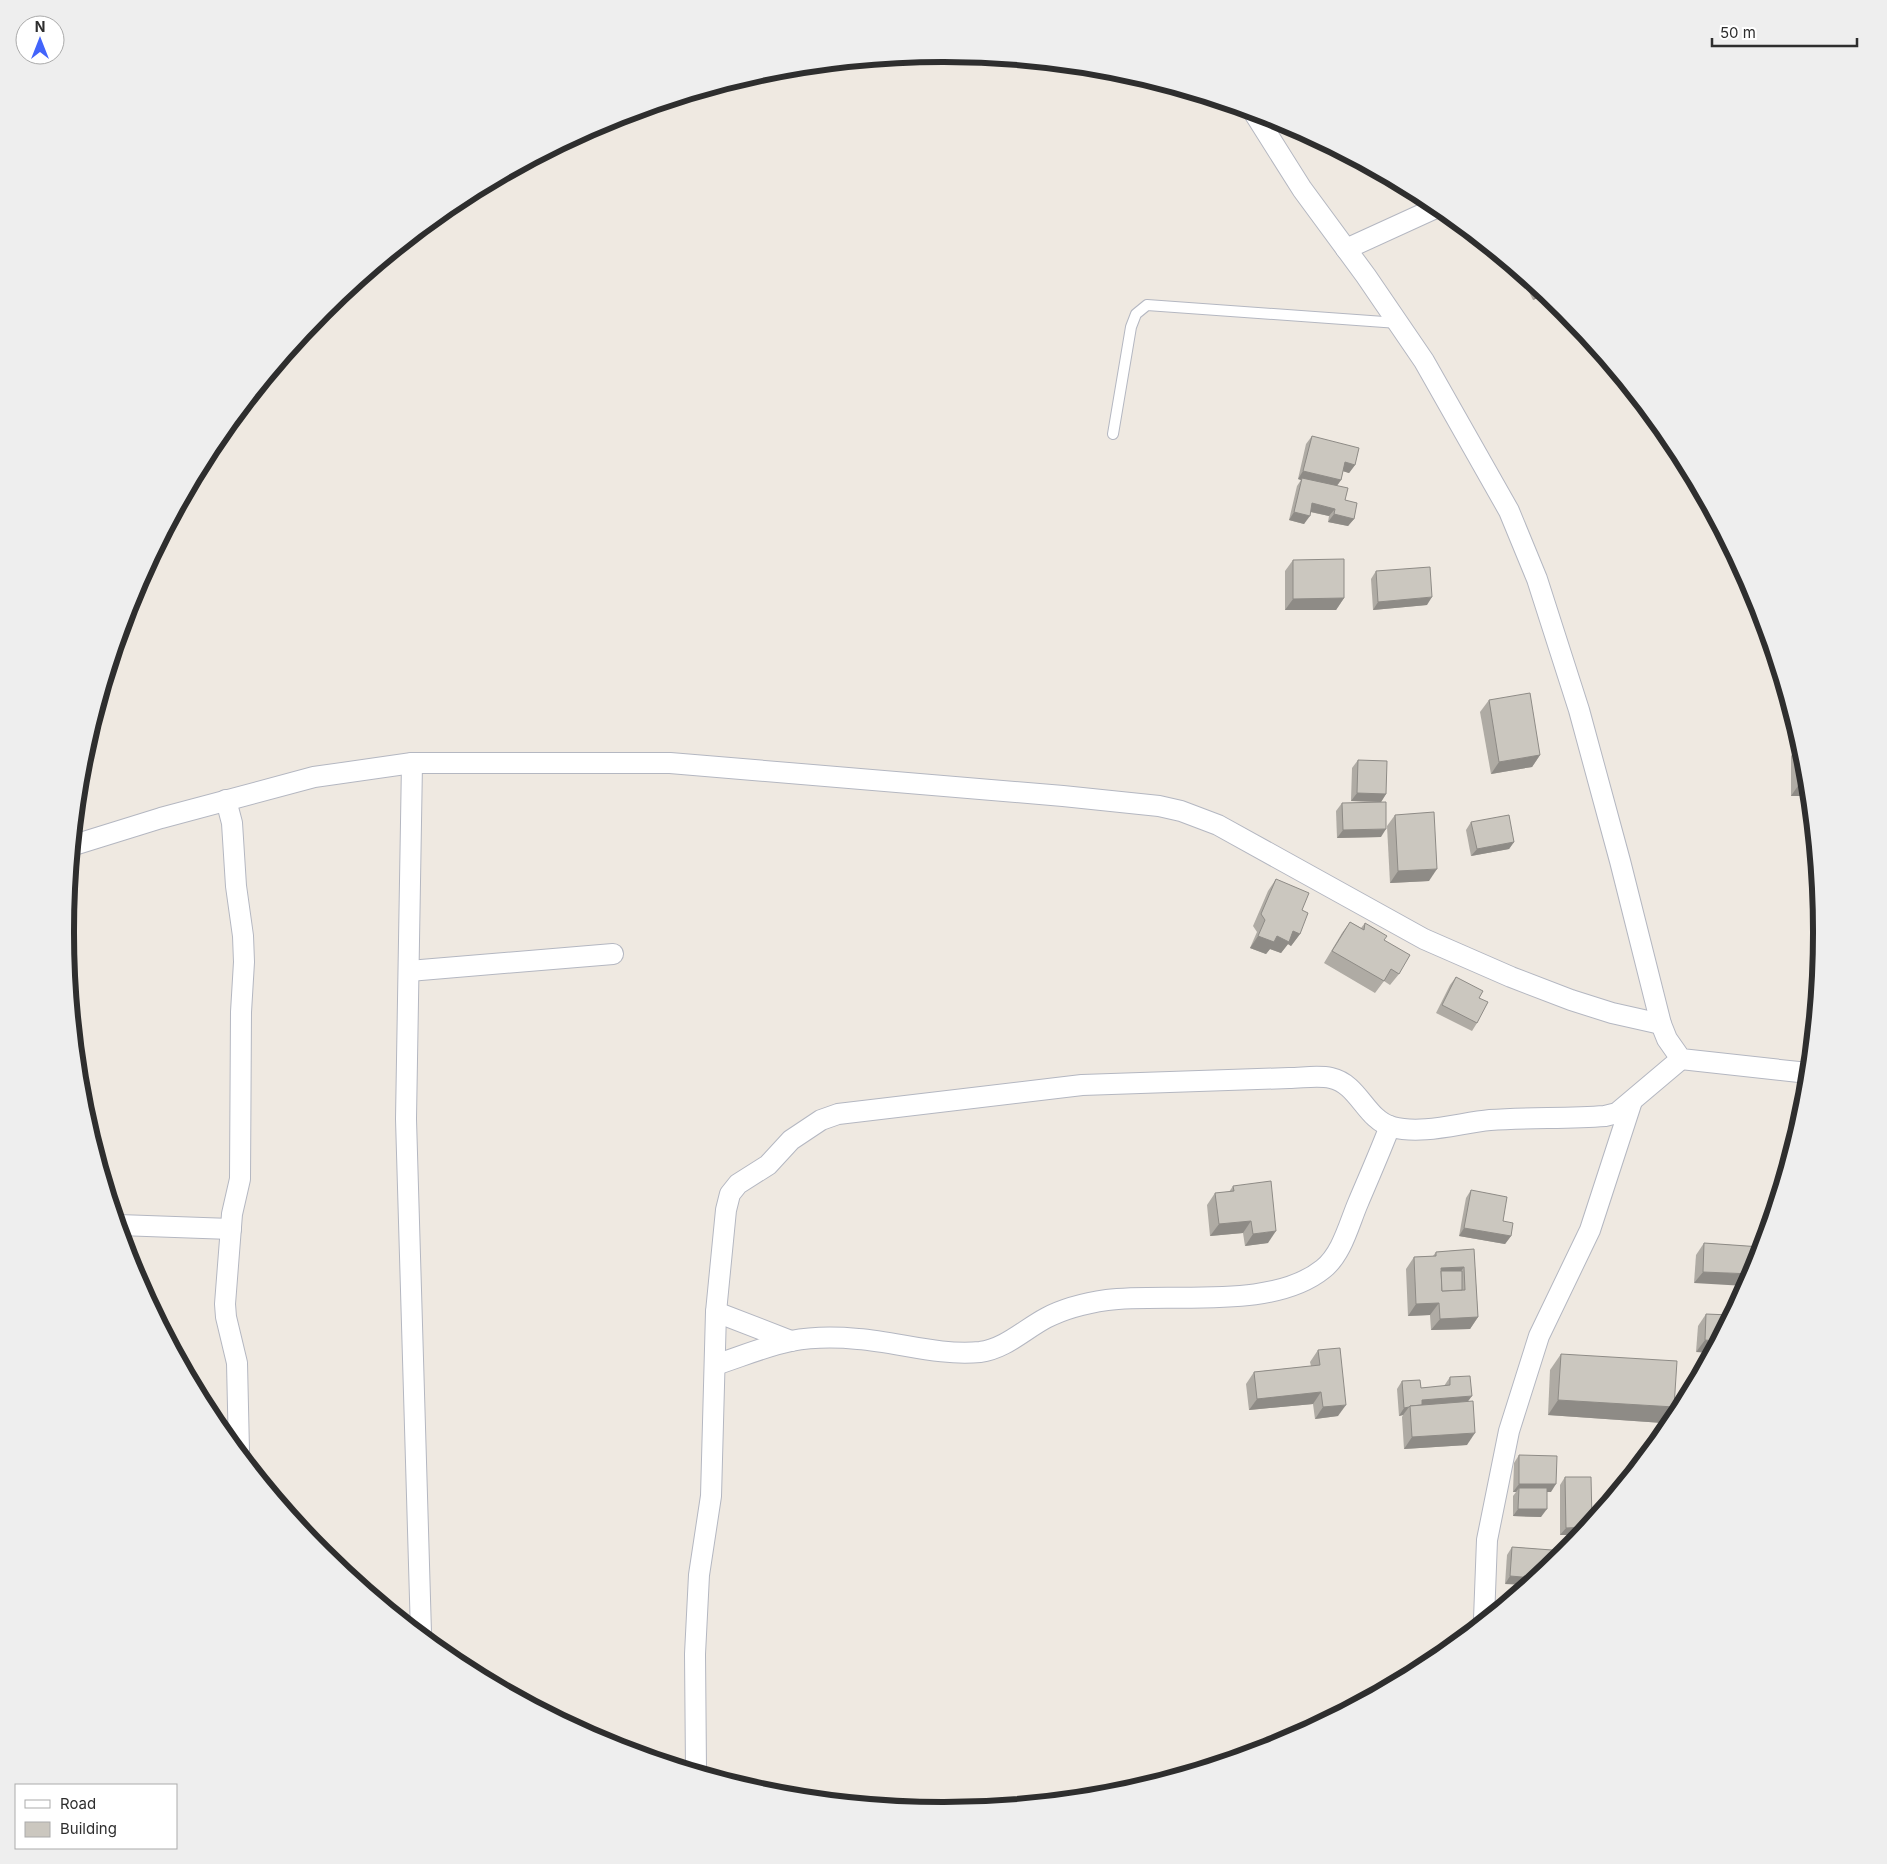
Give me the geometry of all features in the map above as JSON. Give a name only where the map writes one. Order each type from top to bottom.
[{"type":"street","points":[[1260,123],[1302,189],[1424,361],[1508,511],[1537,579],[1579,710],[1620,861],[1661,1024],[1667,1039],[1681,1059]]},
{"type":"street","points":[[1346,249],[1430,211]]},
{"type":"street","points":[[79,844],[226,800],[314,777],[412,763],[670,763],[1053,795],[1159,806],[1181,811],[1218,825],[1424,939],[1511,977],[1571,1000],[1612,1013],[1661,1024]]},
{"type":"street","points":[[412,763],[406,1119],[420,1626]]},
{"type":"street","points":[[226,800],[232,823],[244,962],[241,1012],[240,1179],[230,1229],[225,1304],[226,1317],[237,1363],[239,1440]]},
{"type":"street","points":[[409,971],[613,954]]},
{"type":"street","points":[[696,1765],[695,1654],[698,1575],[711,1496],[716,1312],[726,1210],[730,1194],[738,1184],[768,1165],[791,1140],[821,1120],[838,1114],[1082,1085],[1323,1077],[1340,1081],[1361,1100],[1374,1118],[1390,1126],[1404,1129],[1433,1128],[1491,1120],[1605,1116],[1617,1113],[1681,1059],[1801,1072]]},
{"type":"street","points":[[1484,1613],[1487,1540],[1509,1430],[1539,1336],[1590,1230],[1632,1100]]},
{"type":"street","points":[[716,1365],[791,1341],[813,1339],[857,1338],[920,1349],[981,1352],[1007,1343],[1047,1317],[1080,1305],[1107,1300],[1237,1296],[1268,1292],[1307,1280],[1325,1268],[1339,1248],[1390,1126]]},
{"type":"street","points":[[125,1225],[230,1229]]},
{"type":"street","points":[[716,1312],[791,1341]]},
{"type":"lane","points":[[1113,434],[1131,327],[1136,314],[1147,304],[1398,323]]},
{"type":"building","points":[[1312,436],[1359,448],[1355,465],[1345,462],[1341,480],[1303,471]]},
{"type":"building","points":[[1302,478],[1348,488],[1345,500],[1357,503],[1354,519],[1334,514],[1335,509],[1312,503],[1310,516],[1294,512]]},
{"type":"building","points":[[1344,559],[1344,598],[1293,599],[1293,560]]},
{"type":"building","points":[[1430,567],[1432,597],[1378,602],[1376,571]]},
{"type":"building","points":[[1530,693],[1540,755],[1499,762],[1489,700]]},
{"type":"building","points":[[1358,760],[1387,761],[1386,794],[1357,793]]},
{"type":"building","points":[[1386,802],[1386,829],[1343,830],[1342,803]]},
{"type":"building","points":[[1434,812],[1437,869],[1398,871],[1395,815]]},
{"type":"building","points":[[1509,815],[1514,842],[1477,849],[1471,822]]},
{"type":"building","points":[[1276,879],[1309,893],[1302,910],[1308,913],[1300,934],[1293,931],[1289,942],[1277,936],[1274,942],[1258,936],[1265,920],[1261,914]]},
{"type":"building","points":[[1350,922],[1364,930],[1365,923],[1387,936],[1384,940],[1410,955],[1399,974],[1391,969],[1384,981],[1332,951]]},
{"type":"building","points":[[1456,977],[1483,991],[1479,998],[1488,1002],[1477,1023],[1442,1005]]},
{"type":"building","points":[[1271,1181],[1276,1231],[1253,1234],[1251,1221],[1219,1224],[1215,1193],[1234,1191],[1233,1186]]},
{"type":"building","points":[[1471,1190],[1507,1197],[1503,1221],[1513,1223],[1511,1236],[1464,1228]]},
{"type":"building","points":[[1704,1243],[1754,1246],[1743,1274],[1703,1272]]},
{"type":"building","points":[[1474,1249],[1478,1317],[1440,1319],[1439,1303],[1416,1304],[1414,1257],[1436,1256],[1436,1252]],"holes":[[[1464,1267],[1465,1290],[1442,1291],[1441,1268]]]},
{"type":"building","points":[[1441,1271],[1462,1271],[1462,1290],[1442,1291]]},
{"type":"building","points":[[1706,1314],[1724,1315],[1711,1341],[1705,1340]]},
{"type":"building","points":[[1340,1348],[1346,1405],[1323,1407],[1321,1392],[1257,1399],[1254,1372],[1320,1365],[1318,1350]]},
{"type":"building","points":[[1561,1354],[1677,1361],[1674,1402],[1671,1407],[1558,1400]]},
{"type":"building","points":[[1470,1376],[1472,1396],[1422,1400],[1422,1405],[1404,1408],[1402,1381],[1420,1380],[1421,1388],[1450,1385],[1450,1377]]},
{"type":"building","points":[[1473,1401],[1475,1433],[1412,1437],[1410,1406]]},
{"type":"building","points":[[1519,1455],[1557,1456],[1556,1484],[1519,1484]]},
{"type":"building","points":[[1565,1477],[1591,1477],[1592,1511],[1576,1527],[1566,1528]]},
{"type":"building","points":[[1519,1488],[1547,1488],[1547,1509],[1518,1509]]},
{"type":"building","points":[[1512,1547],[1555,1550],[1526,1577],[1510,1576]]}]
